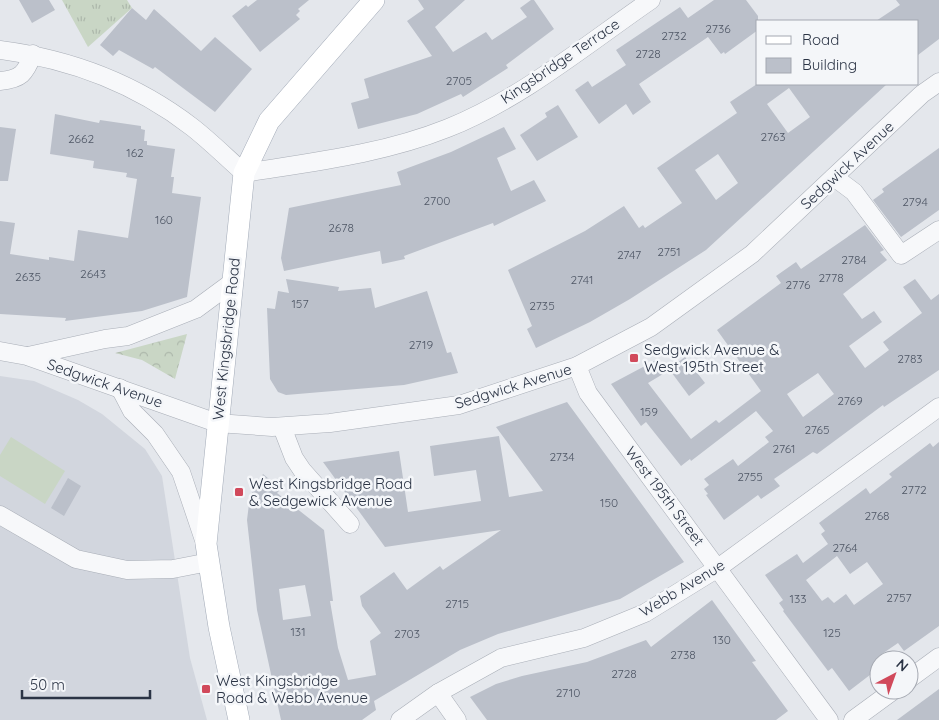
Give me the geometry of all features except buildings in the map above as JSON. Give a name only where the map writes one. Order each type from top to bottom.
[{"type":"main road","name":"West Kingsbridge Road","points":[[239,720],[219,627],[208,553],[217,423],[234,281],[244,173],[269,121],[374,0]]},
{"type":"street","name":"Kingsbridge Terrace","points":[[244,173],[367,153],[448,128],[507,100],[651,0]]},
{"type":"street","points":[[0,50],[33,54],[77,66],[131,88],[192,127],[244,173]]},
{"type":"street","points":[[0,81],[14,80],[27,70],[33,54]]},
{"type":"street","name":"Sedgwick Avenue","points":[[0,351],[27,356],[217,423],[282,427],[330,423],[459,405],[577,366],[651,327],[752,254],[922,94],[939,82]]},
{"type":"street","points":[[834,177],[854,192],[901,255],[939,230]]},
{"type":"street","points":[[27,356],[105,338],[128,336],[196,309],[234,281]]},
{"type":"street","name":"West 195th Street","points":[[577,366],[588,393],[829,720]]},
{"type":"street","points":[[0,515],[76,559],[127,570],[173,569],[208,553],[181,472],[155,434],[132,411],[120,388]]},
{"type":"street","name":"Webb Avenue","points":[[400,720],[438,693],[502,658],[584,638],[645,613],[718,568],[939,407]]},
{"type":"street","points":[[282,427],[294,458],[302,470],[350,524]]},
{"type":"street","points":[[919,672],[939,657]]},
{"type":"street","points":[[438,693],[458,720]]},
{"type":"street","points":[[853,720],[880,700]]},
{"type":"shaded area","points":[[0,376],[34,381],[78,400],[102,414],[145,449],[162,476],[190,658],[207,720],[0,720]]},
{"type":"green space","points":[[62,0],[127,0],[132,8],[88,47]]},
{"type":"green space","points":[[187,334],[175,379],[142,360],[115,353]]},
{"type":"green space","points":[[11,437],[65,471],[45,504],[0,476],[0,455]]},
{"type":"place","name":"Sedgwick Avenue & West 195th Street","points":[[634,358]]},
{"type":"place","name":"West Kingsbridge Road & Sedgewick Avenue","points":[[239,492]]},
{"type":"place","name":"West Kingsbridge Road & Webb Avenue","points":[[206,689]]}]
